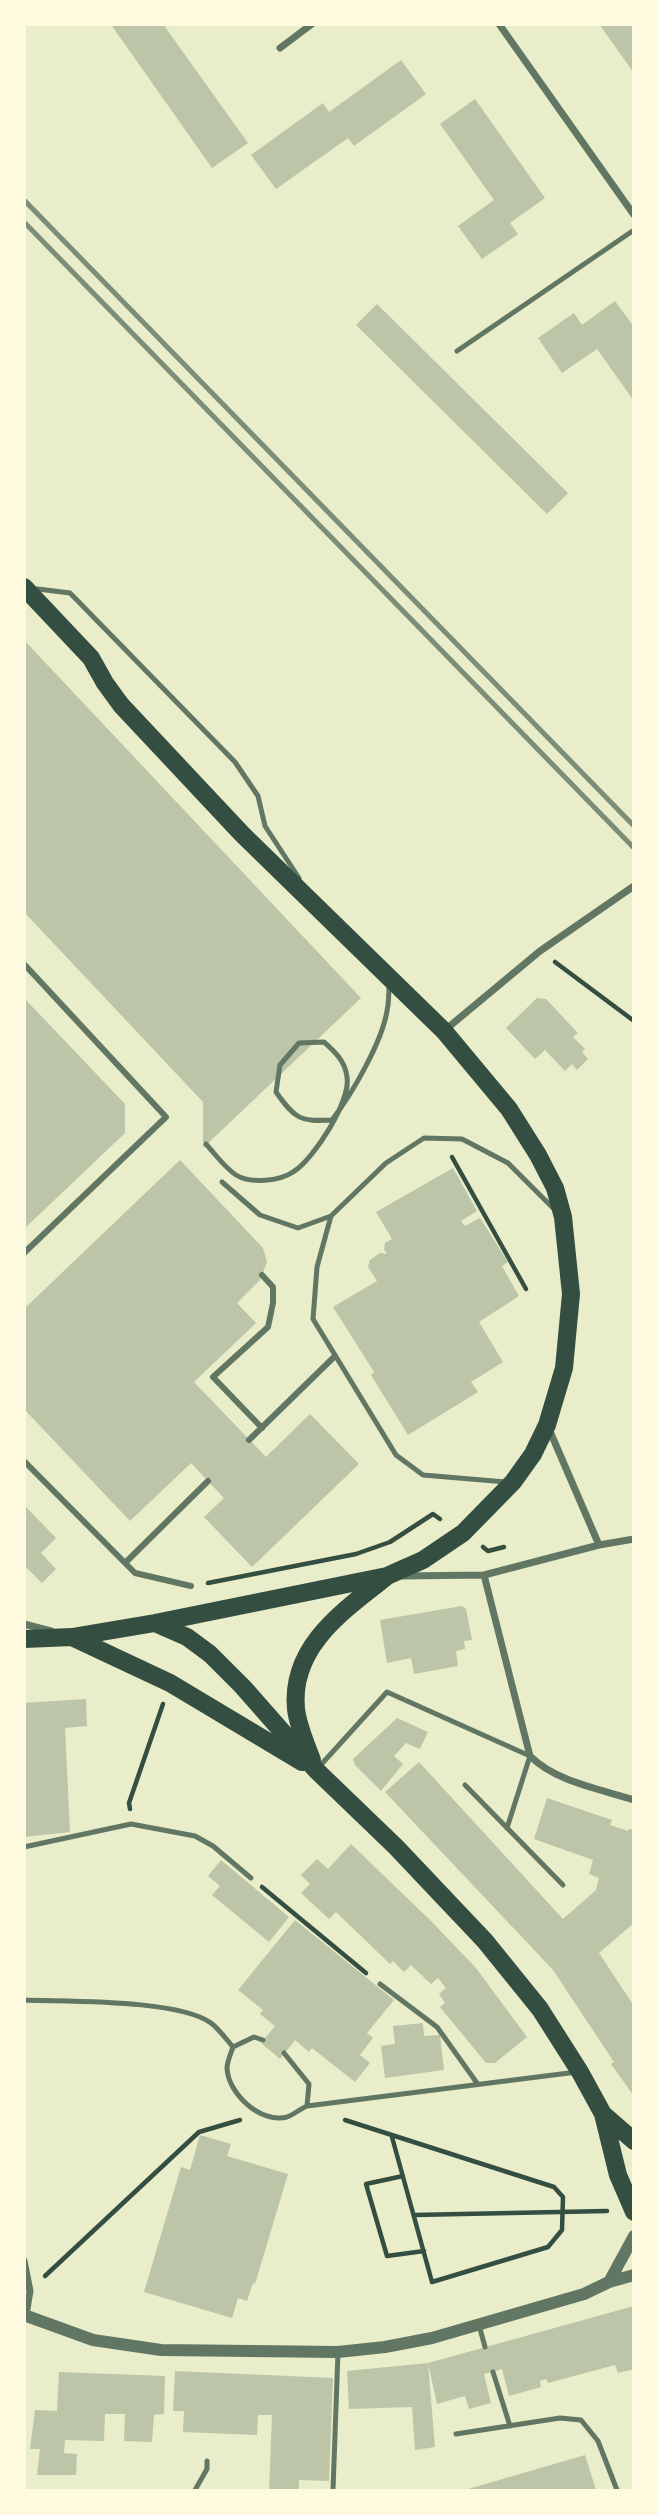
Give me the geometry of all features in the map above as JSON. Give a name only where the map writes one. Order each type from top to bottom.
[{"type":"main road","points":[[24,589],[91,658],[121,705],[242,834],[444,1031],[509,1109],[555,1188],[563,1217],[571,1294],[564,1368],[547,1425],[533,1454],[513,1482],[463,1533],[423,1560],[387,1576],[155,1623],[72,1637],[24,1639]]},
{"type":"main road","points":[[316,1770],[296,1709],[297,1684],[307,1654],[318,1635],[333,1618],[387,1576]]},
{"type":"main road","points":[[155,1623],[187,1637],[210,1654],[243,1687],[316,1770],[396,1847],[485,1941],[540,2009],[580,2071],[603,2114],[618,2175],[633,2211]]},
{"type":"main road","points":[[72,1637],[170,1683],[316,1770]]},
{"type":"main road","points":[[603,2114],[634,2141]]},
{"type":"street","points":[[280,48],[312,24]]},
{"type":"street","points":[[499,24],[634,215]]},
{"type":"street","points":[[444,1031],[540,951],[634,886]]},
{"type":"street","points":[[24,964],[166,1117],[24,1253]]},
{"type":"street","points":[[262,1275],[273,1287],[273,1304],[268,1326],[213,1377],[262,1428]]},
{"type":"street","points":[[249,1440],[335,1356]]},
{"type":"street","points":[[547,1425],[599,1545]]},
{"type":"street","points":[[24,1461],[135,1573],[191,1586]]},
{"type":"street","points":[[125,1563],[208,1481]]},
{"type":"street","points":[[387,1576],[484,1575],[599,1545],[634,1539]]},
{"type":"street","points":[[484,1575],[530,1756],[537,1764],[558,1775],[634,1800]]},
{"type":"street","points":[[24,1624],[72,1637]]},
{"type":"street","points":[[609,2282],[634,2236]]},
{"type":"street","points":[[24,2261],[30,2291],[25,2318],[93,2340],[161,2350],[338,2352],[386,2347],[479,2325],[584,2294],[634,2274]]},
{"type":"lane","points":[[457,351],[634,230]]},
{"type":"lane","points":[[24,589],[70,593],[236,762],[258,796],[265,826],[319,909]]},
{"type":"lane","points":[[206,1144],[237,1176],[268,1180],[293,1172],[309,1156],[331,1124],[338,1112],[345,1100],[348,1077],[342,1060],[324,1042],[299,1043],[281,1065],[276,1092],[290,1112],[306,1122],[332,1120],[339,1111],[345,1103],[379,1037],[387,1013],[390,976]]},
{"type":"lane","points":[[222,1182],[260,1215],[298,1228],[331,1216],[386,1163],[424,1138],[462,1139],[508,1163],[563,1217]]},
{"type":"lane","points":[[331,1216],[317,1267],[313,1318],[396,1455],[423,1475],[513,1482]]},
{"type":"lane","points":[[316,1770],[387,1692],[530,1756],[507,1828]]},
{"type":"lane","points":[[464,1785],[563,1885]]},
{"type":"lane","points":[[24,1847],[131,1824],[195,1836],[213,1846],[251,1878]]},
{"type":"lane","points":[[380,1984],[437,2027],[477,2083]]},
{"type":"lane","points":[[24,2000],[185,2010],[212,2024],[233,2047]]},
{"type":"lane","points":[[263,2040],[254,2037],[233,2047],[227,2067],[233,2089],[238,2097],[261,2114],[285,2118],[307,2106],[580,2071]]},
{"type":"lane","points":[[284,2053],[309,2084],[307,2106]]},
{"type":"lane","points":[[479,2325],[485,2347]]},
{"type":"lane","points":[[333,2490],[338,2352]]},
{"type":"lane","points":[[493,2372],[510,2426]]},
{"type":"lane","points":[[456,2434],[560,2418],[581,2420],[598,2441],[617,2490]]},
{"type":"lane","points":[[195,2490],[207,2469],[207,2461]]},
{"type":"path","points":[[540,951],[634,1021]]},
{"type":"path","points":[[441,1138],[526,1289]]},
{"type":"path","points":[[129,1803],[170,1683]]},
{"type":"path","points":[[251,1878],[380,1984]]},
{"type":"path","points":[[307,2106],[393,2137],[554,2187],[563,2197],[562,2230],[548,2246],[432,2282],[393,2137]]},
{"type":"path","points":[[30,2291],[199,2132],[261,2114]]},
{"type":"path","points":[[403,2176],[366,2183],[387,2256],[424,2251]]},
{"type":"path","points":[[414,2215],[633,2211]]},
{"type":"building","points":[[163,24],[248,143],[212,168],[112,26]]},
{"type":"building","points":[[599,24],[634,24],[634,73]]},
{"type":"building","points":[[401,60],[426,94],[354,146],[348,138],[276,189],[251,155],[323,103],[329,112]]},
{"type":"building","points":[[475,99],[545,198],[510,223],[518,234],[482,259],[458,226],[494,200],[440,124]]},
{"type":"building","points":[[615,301],[634,327],[634,401],[597,349],[562,373],[538,338],[574,313],[582,325]]},
{"type":"building","points":[[377,304],[568,493],[547,514],[356,325]]},
{"type":"building","points":[[24,640],[361,998],[203,1148],[203,1102],[24,912]]},
{"type":"building","points":[[24,998],[125,1104],[125,1133],[24,1229]]},
{"type":"building","points":[[537,998],[546,999],[578,1033],[573,1037],[585,1049],[582,1052],[588,1059],[577,1070],[572,1064],[565,1071],[545,1050],[535,1059],[506,1028]]},
{"type":"building","points":[[180,1160],[263,1248],[267,1262],[260,1280],[237,1303],[256,1323],[194,1382],[266,1457],[310,1414],[359,1464],[252,1567],[204,1517],[224,1498],[191,1463],[130,1521],[24,1409],[24,1309]]},
{"type":"building","points":[[453,1168],[477,1211],[461,1221],[465,1226],[480,1218],[508,1262],[502,1266],[519,1296],[479,1322],[503,1362],[471,1382],[478,1392],[408,1435],[371,1375],[374,1372],[333,1307],[377,1281],[368,1267],[370,1260],[380,1253],[387,1254],[385,1243],[392,1239],[376,1212]]},
{"type":"building","points":[[24,1505],[56,1538],[41,1553],[56,1569],[42,1583],[26,1567],[24,1569]]},
{"type":"building","points":[[462,1606],[466,1609],[472,1640],[464,1641],[465,1649],[456,1651],[458,1666],[414,1674],[411,1658],[387,1663],[380,1620]]},
{"type":"building","points":[[86,1699],[87,1726],[65,1728],[70,1832],[24,1837],[24,1703]]},
{"type":"building","points":[[397,1718],[428,1732],[420,1749],[406,1743],[394,1756],[403,1764],[381,1791],[355,1765],[353,1759]]},
{"type":"building","points":[[419,1762],[563,1919],[596,1890],[599,1878],[589,1874],[593,1860],[534,1839],[547,1798],[612,1820],[610,1825],[628,1831],[634,1830],[634,1923],[599,1953],[634,2006],[634,2096],[553,1970],[385,1792]]},
{"type":"building","points":[[351,1844],[476,1968],[527,2037],[495,2063],[486,2063],[440,2007],[445,2003],[439,1994],[446,1988],[438,1978],[431,1984],[411,1965],[404,1972],[393,1961],[390,1964],[336,1912],[329,1919],[301,1893],[310,1884],[301,1875],[317,1859],[328,1869]]},
{"type":"building","points":[[221,1860],[289,1917],[269,1942],[212,1895],[220,1886],[208,1876]]},
{"type":"building","points":[[295,1920],[394,2000],[367,2033],[373,2038],[360,2055],[370,2063],[355,2082],[312,2048],[309,2052],[295,2040],[280,2059],[261,2043],[275,2026],[260,2014],[263,2010],[238,1990]]},
{"type":"building","points":[[423,2023],[424,2036],[440,2035],[444,2070],[385,2078],[381,2046],[395,2044],[393,2026]]},
{"type":"building","points":[[200,2135],[231,2144],[227,2156],[288,2174],[255,2284],[253,2283],[247,2301],[238,2298],[232,2318],[144,2292],[181,2167],[190,2170]]},
{"type":"building","points":[[634,2306],[634,2369],[618,2373],[615,2365],[548,2383],[546,2379],[540,2381],[541,2387],[509,2396],[502,2369],[484,2374],[491,2403],[469,2409],[465,2396],[437,2404],[428,2363]]},
{"type":"building","points":[[428,2363],[435,2447],[415,2450],[412,2407],[349,2409],[347,2371]]},
{"type":"building","points":[[175,2371],[333,2378],[329,2481],[299,2480],[299,2490],[269,2490],[272,2415],[258,2415],[257,2435],[183,2432],[184,2411],[173,2411]]},
{"type":"building","points":[[59,2372],[165,2376],[164,2414],[154,2415],[152,2442],[124,2441],[125,2414],[105,2414],[104,2441],[65,2440],[64,2453],[77,2454],[76,2475],[37,2475],[40,2449],[30,2449],[35,2410],[57,2411]]},
{"type":"building","points":[[585,2455],[596,2490],[465,2490]]},
{"type":"railway","points":[[24,200],[634,826]]},
{"type":"railway","points":[[24,222],[634,848]]}]
